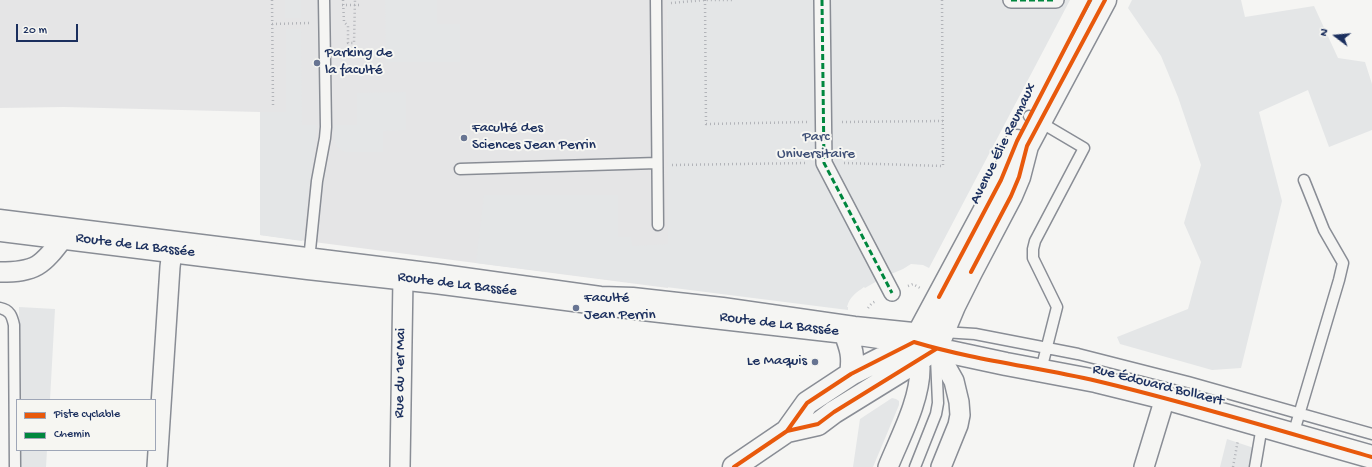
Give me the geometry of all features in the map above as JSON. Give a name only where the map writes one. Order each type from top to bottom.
[{"type":"main road","name":"Avenue Élie Reumaux","points":[[927,342],[954,306],[1011,196],[1019,177],[1035,119],[1090,0]]},
{"type":"main road","name":"Avenue Élie Reumaux","points":[[1035,119],[1105,0]]},
{"type":"main road","name":"Route de La Bassée","points":[[0,230],[172,251],[309,261],[403,278],[571,298],[644,309],[927,342]]},
{"type":"main road","points":[[845,332],[852,349],[853,362],[851,374]]},
{"type":"main road","name":"Rue Édouard Bollaert","points":[[927,342],[1165,398],[1372,457]]},
{"type":"main road","points":[[734,467],[787,431],[807,403],[851,374],[927,342]]},
{"type":"main road","points":[[787,431],[818,424],[927,342]]},
{"type":"street","points":[[822,0],[824,162],[892,293]]},
{"type":"street","points":[[1011,0],[1056,0]]},
{"type":"street","points":[[0,272],[18,272],[33,268],[47,259],[64,238]]},
{"type":"street","points":[[157,467],[157,433],[172,251]]},
{"type":"street","name":"Rue du 1er Mai","points":[[400,467],[403,278]]},
{"type":"street","points":[[888,467],[915,398],[927,342]]},
{"type":"street","points":[[927,342],[954,381],[960,415],[958,425],[941,467]]},
{"type":"street","points":[[1144,467],[1165,398]]},
{"type":"lane","points":[[309,261],[317,181],[326,127],[324,0]]},
{"type":"lane","points":[[656,2],[658,225]]},
{"type":"lane","points":[[1035,119],[1084,148],[1035,241],[1033,249],[1033,258],[1057,307],[1041,370]]},
{"type":"lane","points":[[460,169],[657,163]]},
{"type":"lane","points":[[1293,435],[1343,263],[1324,230],[1304,180]]},
{"type":"lane","points":[[0,215],[309,261],[436,269],[601,292],[633,293],[723,303],[848,320],[927,342],[974,334],[1078,354],[1180,380],[1372,434]]},
{"type":"lane","points":[[0,308],[9,312],[14,325],[15,467]]},
{"type":"lane","points":[[914,467],[936,414],[938,387],[927,342]]},
{"type":"lane","points":[[1253,423],[1255,467]]},
{"type":"path","points":[[272,0],[273,105]]},
{"type":"path","points":[[343,0],[344,22],[348,26],[348,43],[354,43],[354,0]]},
{"type":"path","points":[[705,0],[706,124],[943,121]]},
{"type":"path","points":[[656,2],[734,0]]},
{"type":"path","points":[[657,163],[669,165],[824,162],[943,166],[942,0]]},
{"type":"path","points":[[347,5],[361,5]]},
{"type":"path","points":[[272,24],[324,23]]},
{"type":"path","points":[[1233,467],[1237,443],[1253,423]]},
{"type":"shaded area","name":"Faculté des Sciences Jean Perrin","points":[[0,0],[667,0],[669,165],[668,288],[260,235],[260,112],[64,107],[0,108]]},
{"type":"green space","points":[[285,0],[301,0],[301,18],[285,18]]},
{"type":"green space","points":[[385,0],[437,0],[437,24],[460,24],[460,62],[386,62]]},
{"type":"green space","name":"Parc Universitaire","points":[[667,0],[1070,0],[929,268],[923,265],[911,264],[865,288],[864,287],[852,297],[848,303],[848,310],[476,263],[484,195],[618,195],[618,237],[631,237],[632,246],[668,244]]},
{"type":"green space","points":[[1132,0],[1241,0],[1245,17],[1314,6],[1338,58],[1365,62],[1372,84],[1372,130],[1329,147],[1308,90],[1259,112],[1282,201],[1241,368],[1212,370],[1120,344],[1117,337],[1188,309],[1201,262],[1184,223],[1201,165],[1178,97],[1161,56],[1128,8]]},
{"type":"green space","points":[[286,29],[301,29],[302,125],[317,125],[302,241],[260,235],[260,112],[286,112]]},
{"type":"green space","points":[[406,92],[406,130],[383,131],[383,152],[346,152],[338,148],[335,142],[334,125],[357,125],[357,93]]},
{"type":"green space","points":[[19,307],[55,309],[50,399],[20,399]]},
{"type":"green space","points":[[892,398],[899,401],[899,405],[873,467],[853,467],[860,419]]},
{"type":"green space","points":[[1227,439],[1254,448],[1251,467],[1220,467]]},
{"type":"green space","points":[[21,451],[47,451],[46,467],[21,467]]},
{"type":"marked path","points":[[822,0],[824,163],[892,293]]},
{"type":"marked path","points":[[1011,0],[1056,0]]},
{"type":"cycle path","points":[[939,297],[1001,180],[1017,141],[1090,0]]},
{"type":"cycle path","points":[[971,272],[1011,196],[1019,177],[1027,146],[1105,0]]},
{"type":"cycle path","points":[[734,467],[787,431],[807,403],[851,374],[914,342],[959,354],[1074,376],[1166,398],[1372,457]]},
{"type":"cycle path","points":[[787,431],[818,424],[834,412],[936,349]]},
{"type":"place","name":"Parking de la faculté","points":[[317,63]]},
{"type":"place","name":"Faculté des Sciences Jean Perrin","points":[[464,138]]},
{"type":"place","name":"Faculté Jean Perrin","points":[[576,308]]},
{"type":"place","name":"Le Maquis","points":[[815,362]]}]
